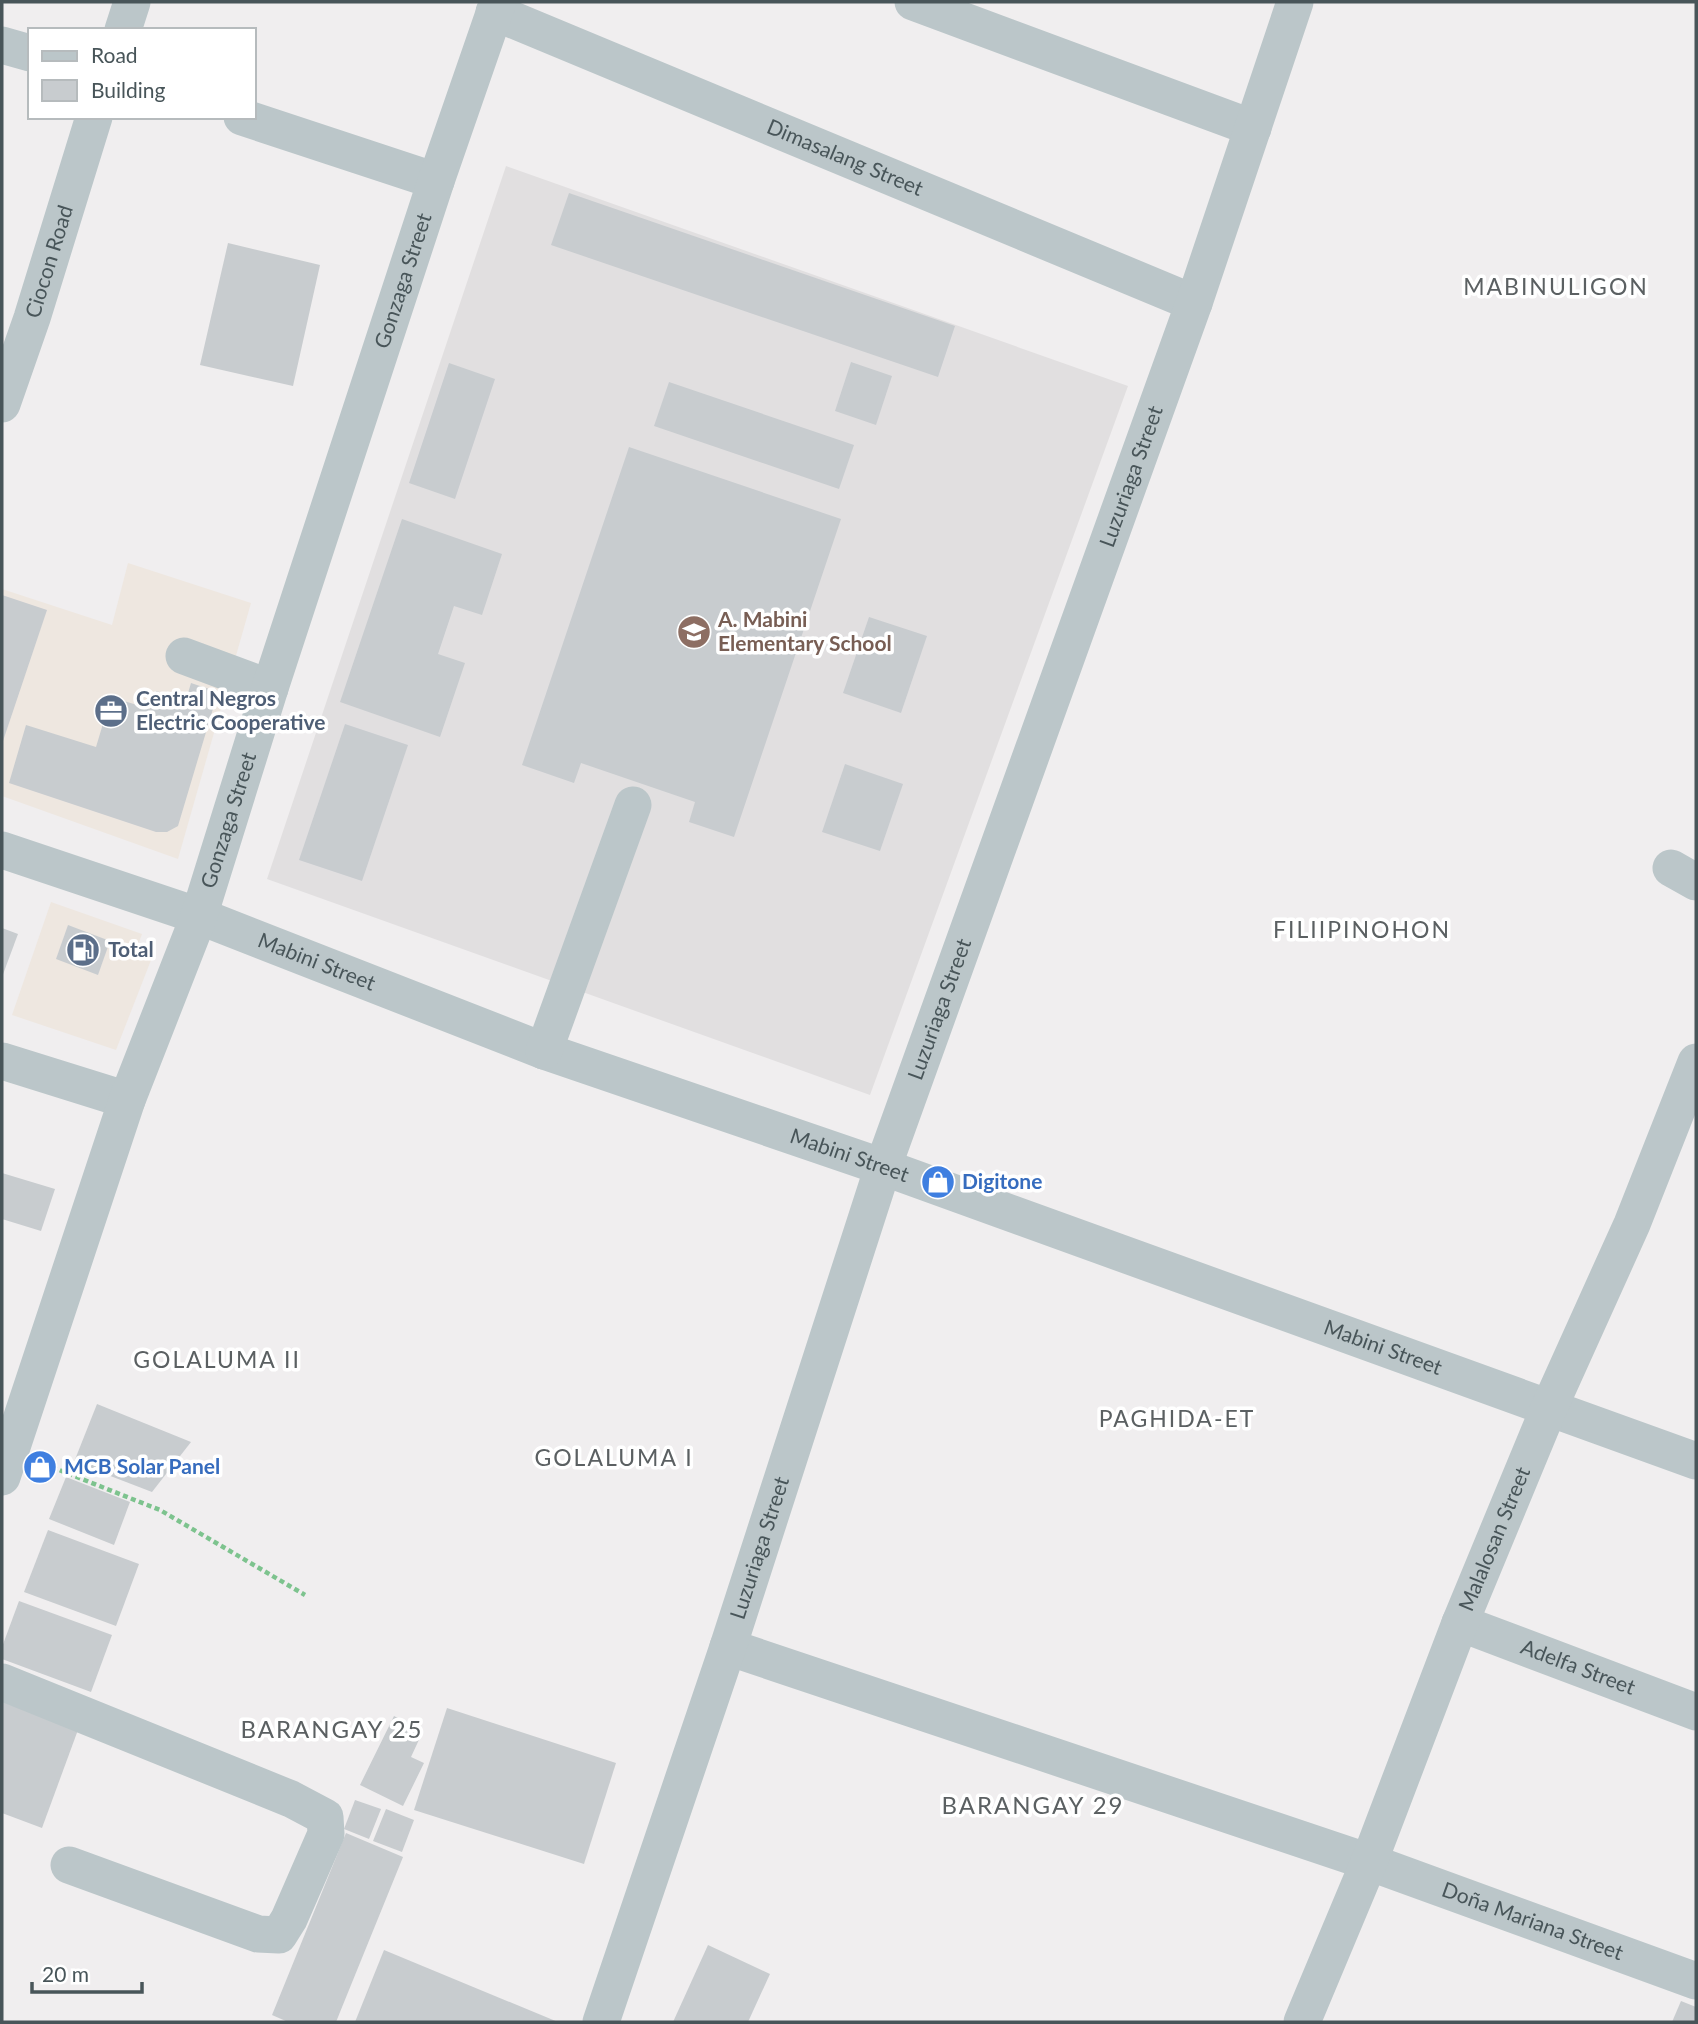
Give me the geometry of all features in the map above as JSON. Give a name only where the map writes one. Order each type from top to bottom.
[{"type":"street","points":[[124,28],[132,2]]},
{"type":"street","points":[[913,2],[1253,128]]},
{"type":"street","name":"Luzuriaga Street","points":[[601,2022],[728,1647],[883,1167],[1194,303],[1295,2]]},
{"type":"street","name":"Gonzaga Street","points":[[6,1464],[127,1100],[198,916],[436,181],[496,7]]},
{"type":"street","name":"Dimasalang Street","points":[[496,7],[1194,303]]},
{"type":"street","points":[[2,46],[28,52]]},
{"type":"street","name":"Ciocon Road","points":[[2,404],[32,318],[93,119]]},
{"type":"street","points":[[248,119],[436,181]]},
{"type":"street","points":[[184,656],[270,688]]},
{"type":"street","points":[[544,1051],[633,804]]},
{"type":"street","name":"Mabini Street","points":[[2,850],[198,916],[544,1051],[883,1167],[1696,1461]]},
{"type":"street","points":[[2,1061],[127,1100]]},
{"type":"street","name":"Malalosan Street","points":[[1302,2022],[1369,1862],[1460,1623],[1549,1408],[1632,1224],[1682,1142],[1696,1062]]},
{"type":"street","name":"Adelfa Street","points":[[1460,1623],[1696,1712]]},
{"type":"street","name":"Doña Mariana Street","points":[[728,1647],[1369,1862],[1696,1981]]},
{"type":"street","points":[[2,1682],[291,1799],[325,1817],[326,1834],[289,1919],[279,1935],[258,1934],[69,1865]]},
{"type":"path","points":[[6,1464],[160,1510],[305,1595]]},
{"type":"shaded area","name":"A. Mabini Elementary School","points":[[506,166],[1128,386],[870,1095],[267,879]]},
{"type":"shaded area","name":"Central Negros Electric Cooperative","points":[[128,563],[251,603],[178,859],[2,796],[2,589],[112,625]]},
{"type":"shaded area","points":[[51,902],[142,934],[136,950],[153,955],[116,1050],[12,1015]]},
{"type":"building","points":[[569,193],[955,326],[938,377],[551,245]]},
{"type":"building","points":[[228,243],[320,265],[293,386],[200,365]]},
{"type":"building","points":[[851,362],[892,376],[876,425],[835,411]]},
{"type":"building","points":[[449,363],[495,379],[455,499],[409,483]]},
{"type":"building","points":[[669,382],[854,445],[839,489],[654,426]]},
{"type":"building","points":[[629,447],[841,519],[734,837],[689,822],[695,802],[581,763],[574,783],[522,765]]},
{"type":"building","points":[[402,519],[502,554],[482,615],[454,606],[438,654],[465,663],[440,737],[340,702]]},
{"type":"building","points":[[2,595],[47,610],[2,744]]},
{"type":"building","points":[[869,617],[927,636],[901,713],[843,693]]},
{"type":"building","points":[[191,683],[218,692],[178,826],[167,832],[156,832],[9,783],[26,725],[96,747],[111,697],[150,709],[156,691],[186,700]]},
{"type":"building","points":[[345,724],[408,745],[362,881],[299,860]]},
{"type":"building","points":[[845,764],[903,784],[880,851],[822,832]]},
{"type":"building","name":"Total","points":[[68,925],[110,941],[98,975],[56,959]]},
{"type":"building","points":[[2,928],[18,934],[2,977]]},
{"type":"building","points":[[2,1173],[55,1189],[41,1231],[2,1219]]},
{"type":"building","points":[[97,1404],[191,1442],[152,1492],[74,1462]]},
{"type":"building","points":[[66,1477],[130,1502],[114,1545],[49,1519]]},
{"type":"building","points":[[48,1530],[139,1564],[116,1626],[24,1592]]},
{"type":"building","points":[[19,1601],[112,1635],[91,1692],[2,1659],[2,1647]]},
{"type":"building","points":[[2,1689],[82,1719],[42,1828],[2,1813]]},
{"type":"building","points":[[447,1708],[616,1763],[584,1864],[414,1810]]},
{"type":"building","points":[[394,1716],[423,1731],[411,1757],[424,1763],[403,1806],[360,1785]]},
{"type":"building","points":[[355,1800],[381,1809],[369,1839],[344,1829]]},
{"type":"building","points":[[386,1809],[414,1820],[402,1852],[373,1841]]},
{"type":"building","points":[[346,1833],[403,1857],[336,2022],[288,2022],[272,2015]]},
{"type":"building","points":[[708,1945],[770,1974],[748,2022],[673,2022]]},
{"type":"building","points":[[384,1950],[558,2022],[355,2022]]},
{"type":"building","points":[[1681,2001],[1696,2007],[1696,2022],[1672,2022]]},
{"type":"place","name":"A. Mabini Elementary School","points":[[694,632]]},
{"type":"place","name":"Central Negros Electric Cooperative","points":[[111,711]]},
{"type":"place","name":"Total","points":[[83,950]]},
{"type":"place","name":"Digitone","points":[[938,1182]]},
{"type":"place","name":"MCB Solar Panel","points":[[40,1467]]},
{"type":"district","name":"MABINULIGON","points":[[1556,287]]},
{"type":"district","name":"FILIIPINOHON","points":[[1362,930]]},
{"type":"district","name":"GOLALUMA II","points":[[217,1360]]},
{"type":"district","name":"PAGHIDA-ET","points":[[1177,1419]]},
{"type":"district","name":"GOLALUMA I","points":[[614,1458]]},
{"type":"district","name":"BARANGAY 25","points":[[332,1730]]},
{"type":"district","name":"BARANGAY 29","points":[[1033,1806]]}]
